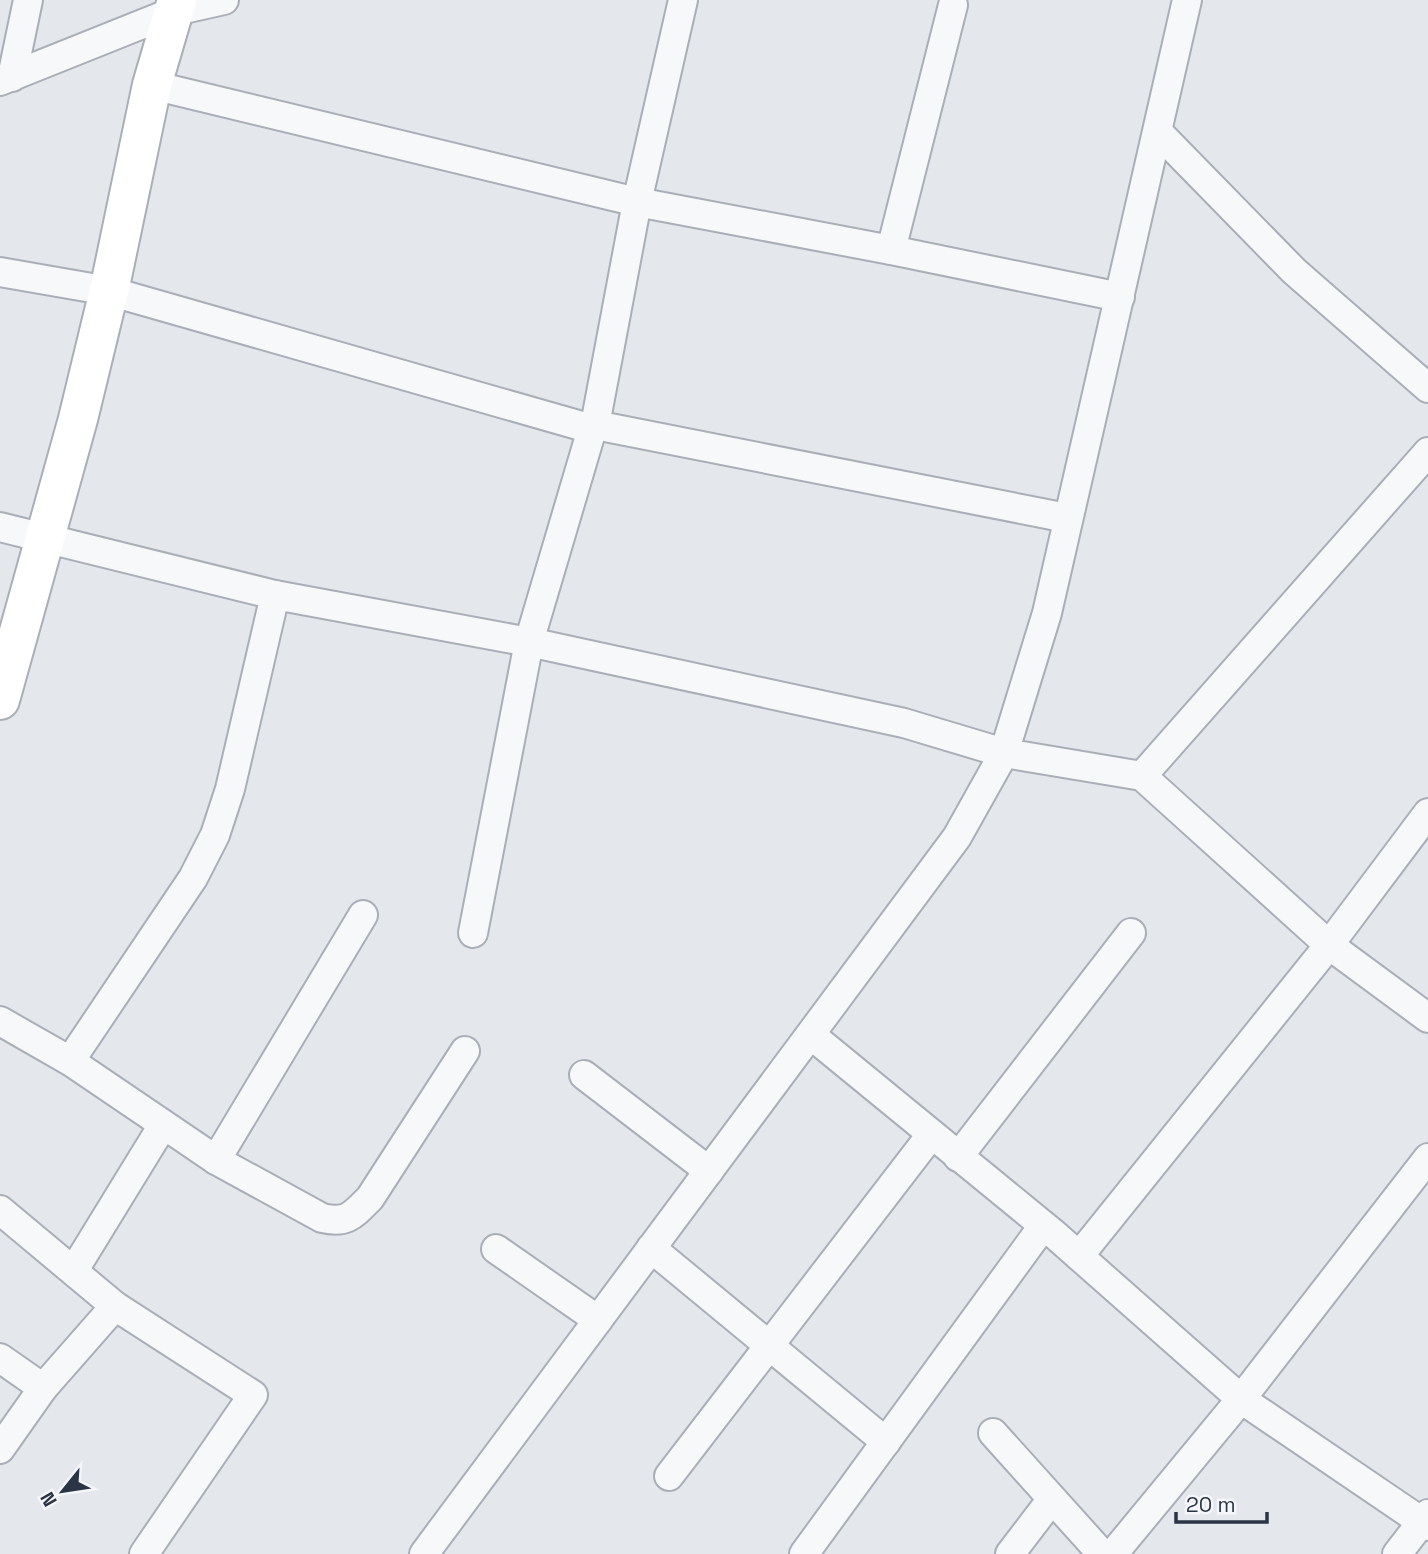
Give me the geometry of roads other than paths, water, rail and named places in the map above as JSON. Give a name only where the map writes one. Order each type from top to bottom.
[{"type":"main road","points":[[0,700],[78,419],[109,291],[152,85],[176,6]]},
{"type":"street","points":[[6,79],[28,0]]},
{"type":"street","points":[[6,79],[176,6],[224,0]]},
{"type":"street","points":[[473,933],[529,642],[593,427],[636,202],[684,0]]},
{"type":"street","points":[[424,1554],[957,837],[1004,753],[1047,613],[1187,0]]},
{"type":"street","points":[[891,250],[953,5]]},
{"type":"street","points":[[152,85],[636,202],[1121,297]]},
{"type":"street","points":[[1158,132],[1294,271],[1428,388]]},
{"type":"street","points":[[0,272],[109,291],[593,427],[1067,518]]},
{"type":"street","points":[[1142,776],[1428,452]]},
{"type":"street","points":[[0,527],[275,595],[529,642],[904,723],[1004,753],[1142,776],[1329,945],[1428,1018]]},
{"type":"street","points":[[70,1060],[193,878],[215,835],[230,789],[275,595]]},
{"type":"street","points":[[1079,1256],[1329,945],[1428,813]]},
{"type":"street","points":[[216,1160],[363,915]]},
{"type":"street","points":[[958,1157],[1131,933]]},
{"type":"street","points":[[0,1021],[70,1060],[216,1160],[322,1218],[338,1222],[353,1215],[370,1198],[465,1051]]},
{"type":"street","points":[[811,1035],[1079,1256],[1241,1399],[1426,1520],[1396,1554]]},
{"type":"street","points":[[584,1075],[709,1171]]},
{"type":"street","points":[[74,1270],[163,1125]]},
{"type":"street","points":[[669,1476],[931,1135]]},
{"type":"street","points":[[1113,1554],[1241,1399],[1428,1158]]},
{"type":"street","points":[[0,1210],[115,1306],[253,1395],[144,1554]]},
{"type":"street","points":[[804,1554],[1043,1226]]},
{"type":"street","points":[[651,1248],[886,1442]]},
{"type":"street","points":[[496,1249],[597,1320]]},
{"type":"street","points":[[0,1449],[43,1388],[115,1306]]},
{"type":"street","points":[[0,1358],[43,1388]]},
{"type":"street","points":[[993,1433],[1102,1554]]},
{"type":"street","points":[[1010,1554],[1052,1499]]}]
